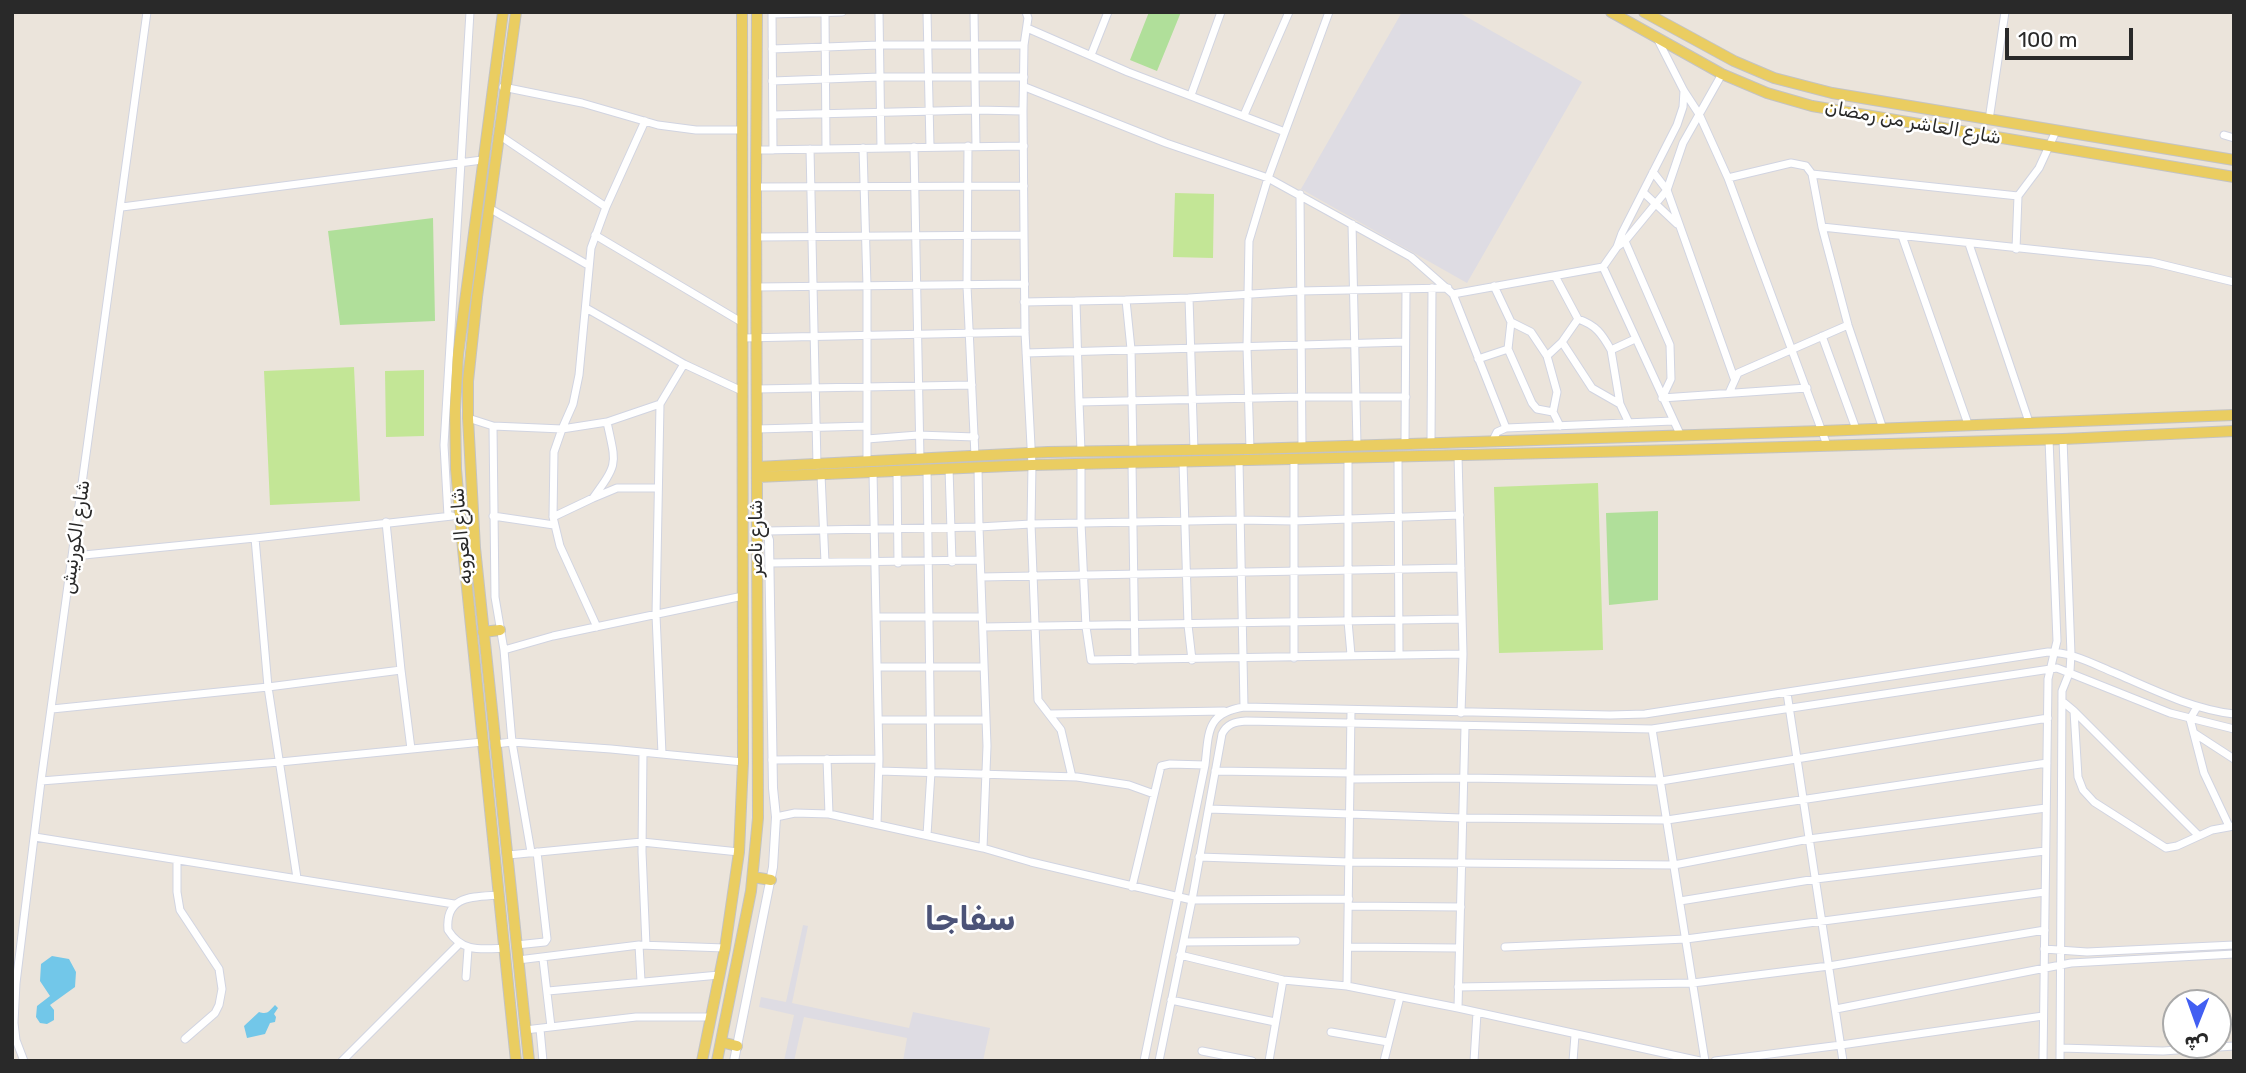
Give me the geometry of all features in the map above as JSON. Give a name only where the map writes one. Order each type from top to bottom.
[{"type":"main road","name":"شارع العروبه","points":[[503,12],[458,355],[454,516],[463,549],[499,895],[511,946],[518,960],[529,1061]]},
{"type":"main road","name":"شارع العروبه","points":[[516,12],[472,334],[468,418],[475,548],[508,855],[516,1061]]},
{"type":"main road","name":"شارع ناصر","points":[[702,1061],[739,852],[743,762],[742,12]]},
{"type":"main road","name":"شارع ناصر","points":[[717,1061],[753,877],[758,818],[757,12]]},
{"type":"main road","name":"شارع العاشر من رمضان","points":[[1611,12],[1721,74],[1767,93],[1812,106],[2234,177]]},
{"type":"main road","name":"شارع العاشر من رمضان","points":[[1644,12],[1704,46],[1774,78],[1832,93],[2187,150],[2234,160]]},
{"type":"main road","points":[[475,218],[488,214]]},
{"type":"main road","points":[[743,250],[757,250]]},
{"type":"main road","points":[[742,412],[757,413]]},
{"type":"main road","points":[[757,472],[1032,459],[1081,451],[1250,449],[2234,415]]},
{"type":"main road","points":[[1032,459],[1081,464],[1398,458],[2063,439],[2234,431]]},
{"type":"main road","points":[[870,467],[897,471],[924,464],[949,468],[976,461]]},
{"type":"main road","points":[[463,549],[475,548]]},
{"type":"main road","points":[[483,632],[500,630]]},
{"type":"main road","points":[[743,683],[758,682]]},
{"type":"main road","points":[[743,696],[750,699],[758,697]]},
{"type":"main road","points":[[753,877],[771,880]]},
{"type":"main road","points":[[721,1042],[737,1046]]},
{"type":"street","name":"شارع الكورنيش","points":[[24,1061],[16,1040],[14,1008],[41,781],[147,12]]},
{"type":"street","points":[[74,556],[454,516],[444,445],[470,12]]},
{"type":"street","points":[[825,12],[826,148]]},
{"type":"street","points":[[773,150],[772,13],[842,12]]},
{"type":"street","points":[[879,12],[881,148]]},
{"type":"street","points":[[927,12],[930,147]]},
{"type":"street","points":[[974,12],[976,110],[967,186],[967,286],[981,578],[986,773],[983,848]]},
{"type":"street","points":[[1091,55],[1108,12]]},
{"type":"street","points":[[1191,96],[1221,12]]},
{"type":"street","points":[[1244,116],[1289,12]]},
{"type":"street","points":[[1250,449],[1247,347],[1249,241],[1268,178],[1329,12]]},
{"type":"street","points":[[1989,120],[2005,12]]},
{"type":"street","points":[[1029,14],[1024,45],[1024,302],[1032,459],[1032,576],[1038,700],[1061,730],[1072,777]]},
{"type":"street","points":[[1027,28],[1285,132]]},
{"type":"street","points":[[1657,38],[1699,114],[1728,178],[1827,445]]},
{"type":"street","points":[[772,49],[879,45],[1024,45]]},
{"type":"street","points":[[1623,237],[1667,190],[1683,143],[1721,74]]},
{"type":"street","points":[[772,82],[880,77],[1024,78]]},
{"type":"street","points":[[493,86],[582,103],[683,129],[742,131]]},
{"type":"street","points":[[1025,87],[1166,143],[1268,178],[1411,257],[1451,291],[1506,428]]},
{"type":"street","points":[[1024,302],[1432,288],[1451,291],[1603,267],[1623,237],[1681,116],[1684,91]]},
{"type":"street","points":[[773,115],[1023,111]]},
{"type":"street","points":[[597,627],[560,547],[553,521],[554,452],[577,387],[588,265],[595,235],[645,121]]},
{"type":"street","points":[[2017,249],[2018,196],[2039,168],[2056,131]]},
{"type":"street","points":[[499,135],[606,206]]},
{"type":"street","points":[[2224,135],[2234,138]]},
{"type":"street","points":[[757,150],[1024,146]]},
{"type":"street","points":[[914,147],[918,435],[924,464],[930,616],[930,772],[927,835]]},
{"type":"street","points":[[863,148],[867,237],[867,439],[877,617],[877,824]]},
{"type":"street","points":[[810,149],[816,427],[825,562]]},
{"type":"street","points":[[122,207],[482,160]]},
{"type":"street","points":[[1728,178],[1791,163],[1806,166],[1812,174],[1822,227],[1848,325],[1883,429]]},
{"type":"street","points":[[1654,172],[1667,190],[1677,225],[1734,378]]},
{"type":"street","points":[[1812,174],[2018,196]]},
{"type":"street","points":[[756,187],[1024,186]]},
{"type":"street","points":[[1643,192],[1677,225]]},
{"type":"street","points":[[1300,194],[1302,447]]},
{"type":"street","points":[[488,214],[588,265]]},
{"type":"street","points":[[1352,224],[1357,445]]},
{"type":"street","points":[[1822,227],[2152,262],[2234,282]]},
{"type":"street","points":[[595,235],[743,323]]},
{"type":"street","points":[[757,237],[1024,235]]},
{"type":"street","points":[[1902,236],[1968,424]]},
{"type":"street","points":[[1623,237],[1671,350],[1671,379],[1662,398]]},
{"type":"street","points":[[455,241],[472,242]]},
{"type":"street","points":[[1969,244],[2029,422]]},
{"type":"street","points":[[1603,267],[1680,434]]},
{"type":"street","points":[[1555,276],[1578,319],[1590,323],[1600,332],[1611,350],[1620,404],[1629,423]]},
{"type":"street","points":[[757,287],[1025,284]]},
{"type":"street","points":[[1494,286],[1511,322],[1508,349],[1532,403],[1537,409],[1553,412]]},
{"type":"street","points":[[1431,442],[1432,288]]},
{"type":"street","points":[[1405,443],[1406,289]]},
{"type":"street","points":[[1189,298],[1194,450]]},
{"type":"street","points":[[1126,300],[1131,349],[1133,451]]},
{"type":"street","points":[[1076,301],[1081,451]]},
{"type":"street","points":[[586,308],[684,365],[742,391]]},
{"type":"street","points":[[1547,356],[1562,342],[1578,319]]},
{"type":"street","points":[[1511,322],[1531,332],[1547,356],[1557,392],[1553,412],[1560,426]]},
{"type":"street","points":[[1729,393],[1734,378],[1744,369],[1848,325]]},
{"type":"street","points":[[743,338],[1025,332]]},
{"type":"street","points":[[1822,337],[1856,429]]},
{"type":"street","points":[[1611,350],[1635,339]]},
{"type":"street","points":[[1026,353],[1405,342]]},
{"type":"street","points":[[1562,342],[1592,388],[1620,404]]},
{"type":"street","points":[[1479,359],[1508,349]]},
{"type":"street","points":[[662,754],[656,615],[660,404],[684,365]]},
{"type":"street","points":[[757,389],[972,384]]},
{"type":"street","points":[[1662,398],[1807,388]]},
{"type":"street","points":[[1079,402],[1406,397]]},
{"type":"street","points":[[468,418],[493,426],[562,429],[607,422],[660,404]]},
{"type":"street","points":[[1493,440],[1497,432],[1506,428],[1672,421]]},
{"type":"street","points":[[593,498],[612,472],[615,463],[607,422]]},
{"type":"street","points":[[454,904],[449,916],[448,930],[459,944],[468,948],[545,943],[547,939],[534,852],[512,742],[504,650],[495,597],[493,426]]},
{"type":"street","points":[[757,429],[867,426]]},
{"type":"street","points":[[867,439],[918,435],[975,437]]},
{"type":"street","points":[[2043,1061],[2048,718],[2050,668],[2056,652],[2049,439]]},
{"type":"street","points":[[2060,1061],[2062,701],[2063,686],[2070,671],[2071,654],[2063,439]]},
{"type":"street","points":[[1458,455],[1463,654],[1461,713]]},
{"type":"street","points":[[1398,458],[1399,655]]},
{"type":"street","points":[[1294,459],[1294,657]]},
{"type":"street","points":[[1348,459],[1350,655]]},
{"type":"street","points":[[1240,461],[1244,708]]},
{"type":"street","points":[[1183,462],[1188,625],[1192,660]]},
{"type":"street","points":[[1132,463],[1135,660]]},
{"type":"street","points":[[1081,464],[1086,627],[1092,661],[1463,654]]},
{"type":"street","points":[[949,468],[952,562]]},
{"type":"street","points":[[897,471],[898,563]]},
{"type":"street","points":[[493,516],[553,521],[593,498],[617,488],[658,488]]},
{"type":"street","points":[[767,531],[1294,521],[1460,515]]},
{"type":"street","points":[[734,1061],[771,880],[777,836],[772,760],[770,563],[767,531],[757,520]]},
{"type":"street","points":[[386,522],[411,749]]},
{"type":"street","points":[[255,538],[268,687],[297,877]]},
{"type":"street","points":[[770,563],[980,560]]},
{"type":"street","points":[[981,578],[1461,568]]},
{"type":"street","points":[[504,650],[553,636],[743,596]]},
{"type":"street","points":[[877,617],[982,617]]},
{"type":"street","points":[[982,627],[1462,619]]},
{"type":"street","points":[[1050,714],[1225,711],[1244,708],[1571,715],[1667,712],[2056,652],[2071,654],[2197,707],[2234,714]]},
{"type":"street","points":[[878,667],[983,667]]},
{"type":"street","points":[[1159,1061],[1222,734],[1228,725],[1233,723],[1246,721],[1653,729],[2050,668],[2070,671],[2190,719],[2234,729]]},
{"type":"street","points":[[52,709],[268,687],[401,670]]},
{"type":"street","points":[[1787,693],[1843,1061]]},
{"type":"street","points":[[2062,701],[2198,835]]},
{"type":"street","points":[[2074,711],[2080,785],[2090,798],[2164,847],[2174,848],[2198,835],[2232,826],[2204,773],[2190,719],[2197,707]]},
{"type":"street","points":[[1144,1061],[1212,723],[1225,711]]},
{"type":"street","points":[[1348,986],[1351,711]]},
{"type":"street","points":[[1570,729],[1571,715]]},
{"type":"street","points":[[1215,771],[1661,781],[2048,718]]},
{"type":"street","points":[[878,720],[985,720]]},
{"type":"street","points":[[1458,1008],[1465,727]]},
{"type":"street","points":[[1653,729],[1705,1061]]},
{"type":"street","points":[[2194,733],[2234,759]]},
{"type":"street","points":[[41,781],[483,742]]},
{"type":"street","points":[[495,744],[512,742],[743,762]]},
{"type":"street","points":[[641,981],[642,753]]},
{"type":"street","points":[[827,759],[829,814]]},
{"type":"street","points":[[772,760],[879,759]]},
{"type":"street","points":[[1209,809],[1462,818],[1667,820],[2047,763]]},
{"type":"street","points":[[1132,887],[1159,770],[1162,765],[1205,765]]},
{"type":"street","points":[[879,771],[1072,777],[1110,781],[1154,794]]},
{"type":"street","points":[[1199,857],[1348,862],[1674,865],[1810,839],[2046,808]]},
{"type":"street","points":[[776,817],[795,813],[829,814],[983,848],[1192,900],[1461,907]]},
{"type":"street","points":[[35,837],[454,904],[468,897],[499,895]]},
{"type":"street","points":[[508,855],[642,842],[739,852]]},
{"type":"street","points":[[1680,901],[1816,879],[2045,851]]},
{"type":"street","points":[[177,860],[180,910],[219,969],[222,989],[215,1013],[185,1039]]},
{"type":"street","points":[[1505,947],[1686,939],[2045,892]]},
{"type":"street","points":[[1458,987],[1693,983],[1829,966],[2045,930]]},
{"type":"street","points":[[1184,942],[1296,941]]},
{"type":"street","points":[[342,1061],[459,944]]},
{"type":"street","points":[[518,960],[643,945],[724,948]]},
{"type":"street","points":[[2045,949],[2087,952],[2234,945]]},
{"type":"street","points":[[1348,947],[1459,948]]},
{"type":"street","points":[[466,976],[468,948]]},
{"type":"street","points":[[1836,1009],[2061,964],[2234,954]]},
{"type":"street","points":[[1181,955],[1283,980],[1348,986],[1700,1061]]},
{"type":"street","points":[[543,959],[551,1027]]},
{"type":"street","points":[[548,991],[719,975]]},
{"type":"street","points":[[1269,1061],[1283,980]]},
{"type":"street","points":[[1384,1061],[1400,997]]},
{"type":"street","points":[[1171,1000],[1275,1022]]},
{"type":"street","points":[[1474,1061],[1477,1013]]},
{"type":"street","points":[[1715,1061],[2043,1016]]},
{"type":"street","points":[[525,1030],[636,1017],[710,1017]]},
{"type":"street","points":[[540,1028],[543,1061]]},
{"type":"street","points":[[1331,1032],[1388,1042]]},
{"type":"street","points":[[1573,1061],[1574,1035]]},
{"type":"street","points":[[2060,1048],[2162,1051]]},
{"type":"street","points":[[1202,1051],[1252,1061]]},
{"type":"shaded area","points":[[1402,12],[1458,12],[1582,82],[1467,283],[1301,189]]},
{"type":"shaded area","points":[[803,925],[808,926],[792,1003],[909,1028],[913,1012],[990,1028],[983,1061],[903,1061],[907,1038],[804,1017],[794,1061],[784,1061],[794,1015],[759,1007],[761,997],[786,1002]]},
{"type":"green space","points":[[1149,12],[1181,12],[1157,71],[1130,60]]},
{"type":"green space","points":[[1175,193],[1214,194],[1213,258],[1173,257]]},
{"type":"green space","points":[[433,218],[435,321],[340,325],[328,231]]},
{"type":"green space","points":[[354,367],[360,501],[270,505],[264,371]]},
{"type":"green space","points":[[424,370],[424,436],[386,437],[385,371]]},
{"type":"green space","points":[[1598,483],[1603,650],[1499,653],[1494,487]]},
{"type":"green space","points":[[1658,511],[1658,600],[1609,605],[1606,513]]},
{"type":"water","points":[[52,956],[69,959],[76,972],[75,987],[50,1005],[54,1010],[54,1020],[47,1024],[40,1023],[36,1017],[37,1006],[50,996],[40,981],[41,964]]},
{"type":"water","points":[[275,1005],[278,1008],[274,1014],[275,1022],[270,1023],[265,1034],[247,1038],[244,1026],[259,1012],[266,1013]]},
{"type":"district","name":"سفاجا","points":[[970,920]]}]
